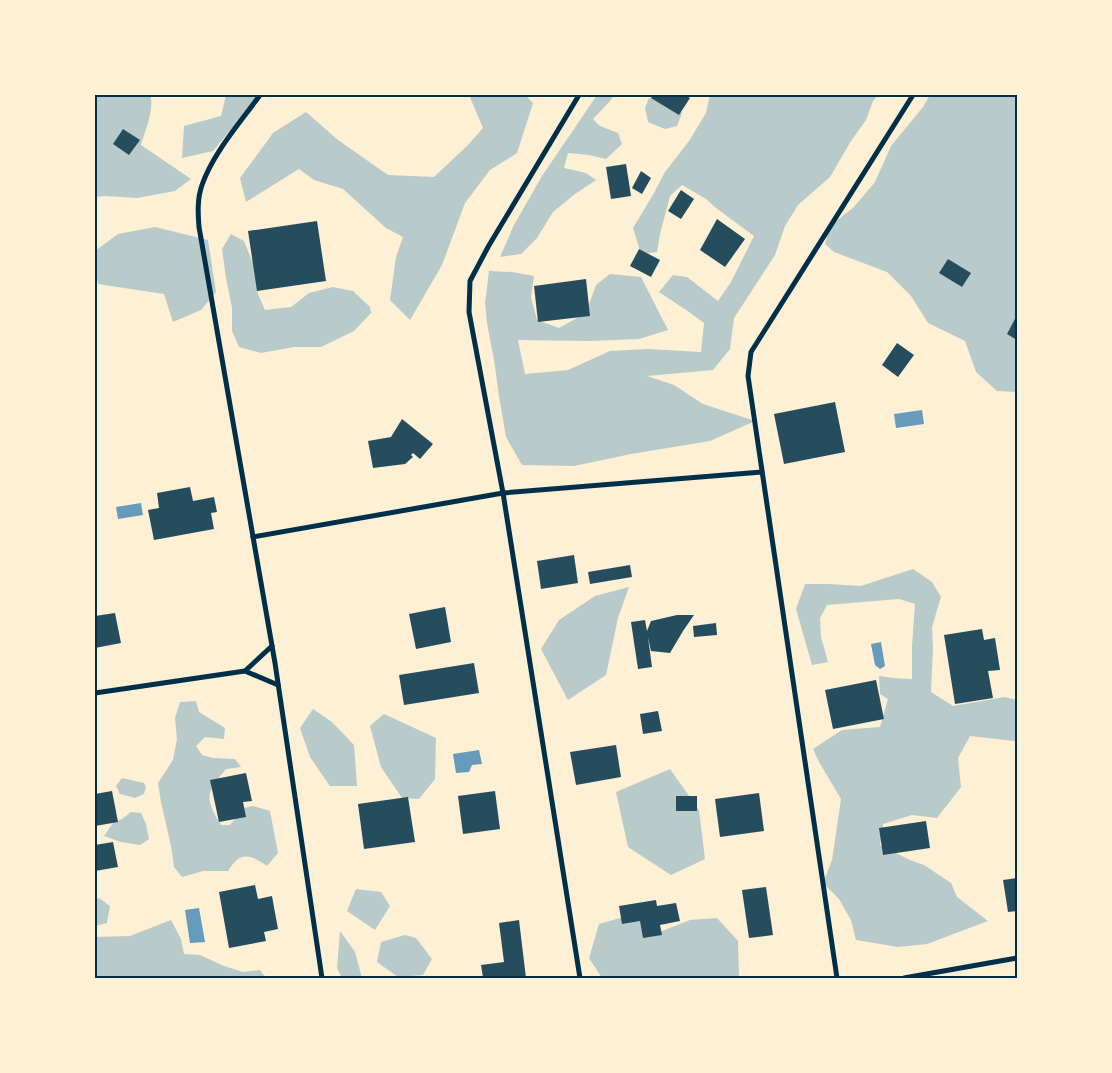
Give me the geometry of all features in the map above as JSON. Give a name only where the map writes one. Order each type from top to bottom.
[{"type":"street","points":[[260,95],[225,142],[201,187],[198,209],[199,228],[272,646],[322,978]]},
{"type":"street","points":[[580,95],[493,238],[470,281],[469,312],[503,493],[580,978]]},
{"type":"street","points":[[837,978],[748,376],[752,352],[762,333],[913,95]]},
{"type":"street","points":[[253,537],[503,493],[762,472]]},
{"type":"street","points":[[245,671],[272,646]]},
{"type":"street","points":[[95,693],[245,671],[278,685]]},
{"type":"street","points":[[904,978],[1017,958]]},
{"type":"shaded area","points":[[95,95],[150,95],[150,113],[141,145],[191,179],[175,191],[137,198],[95,197]]},
{"type":"shaded area","points":[[226,95],[261,95],[246,116],[213,151],[182,158],[184,126],[221,116]]},
{"type":"shaded area","points":[[469,95],[525,95],[533,103],[517,153],[490,170],[465,203],[442,265],[410,320],[390,300],[396,257],[403,237],[386,228],[343,189],[314,180],[299,169],[246,202],[240,178],[273,133],[306,112],[338,140],[388,175],[434,177],[483,128]]},
{"type":"shaded area","points":[[597,95],[614,95],[593,119],[600,126],[618,133],[622,144],[606,159],[568,153],[564,168],[586,173],[596,180],[553,212],[537,238],[521,254],[500,257],[514,225],[542,176]]},
{"type":"shaded area","points":[[710,95],[878,95],[873,101],[866,120],[830,177],[798,205],[785,226],[775,255],[734,318],[730,349],[713,370],[647,376],[674,385],[703,404],[755,421],[710,441],[574,466],[522,465],[506,437],[499,396],[485,303],[489,271],[512,272],[534,276],[531,297],[537,320],[559,328],[586,313],[596,285],[610,274],[641,277],[668,330],[639,339],[590,341],[518,340],[525,374],[568,370],[610,351],[648,349],[701,352],[704,323],[659,292],[673,275],[687,277],[718,301],[731,282],[754,236],[706,199],[682,185],[670,196],[657,252],[641,254],[633,228],[665,172],[689,141],[706,113]]},
{"type":"shaded area","points":[[930,95],[1017,95],[1017,392],[997,391],[976,372],[965,341],[928,323],[911,296],[887,272],[834,252],[825,244],[830,226],[854,207],[875,182],[891,146],[923,107]]},
{"type":"shaded area","points":[[649,98],[659,98],[682,113],[677,126],[665,129],[648,122],[645,108]]},
{"type":"shaded area","points":[[155,227],[208,240],[216,292],[201,310],[173,322],[164,294],[98,284],[95,269],[95,251],[118,234]]},
{"type":"shaded area","points":[[231,234],[244,241],[256,271],[258,294],[265,310],[291,307],[309,293],[333,287],[353,291],[370,307],[371,313],[354,331],[321,347],[294,347],[261,353],[239,347],[232,331],[232,308],[222,249]]},
{"type":"shaded area","points":[[913,569],[932,582],[941,597],[932,627],[931,692],[953,706],[1005,697],[1017,700],[1017,740],[970,736],[958,758],[961,787],[937,818],[912,815],[883,824],[880,845],[924,865],[951,883],[957,897],[988,921],[927,944],[898,947],[856,940],[851,920],[839,899],[823,883],[832,860],[841,799],[813,749],[842,730],[880,727],[888,699],[880,694],[879,676],[912,679],[915,604],[899,599],[827,605],[820,618],[821,637],[828,662],[812,665],[796,609],[805,584],[861,586]]},
{"type":"shaded area","points":[[629,587],[618,618],[606,675],[568,700],[541,649],[559,620],[595,596]]},
{"type":"shaded area","points":[[196,701],[199,712],[225,728],[224,739],[205,737],[196,746],[202,755],[213,758],[235,759],[241,767],[226,769],[214,784],[210,796],[212,808],[221,825],[230,825],[244,808],[253,806],[270,811],[278,853],[267,866],[246,856],[237,860],[228,871],[203,871],[182,877],[174,867],[158,783],[173,760],[177,739],[175,718],[180,702]]},
{"type":"shaded area","points":[[313,709],[332,722],[354,745],[357,786],[330,786],[310,757],[300,728]]},
{"type":"shaded area","points":[[384,714],[436,738],[435,779],[419,799],[402,798],[381,767],[370,726]]},
{"type":"shaded area","points":[[670,769],[699,810],[705,859],[671,875],[628,847],[616,792]]},
{"type":"shaded area","points":[[122,778],[144,783],[146,787],[144,794],[135,798],[120,794],[116,786]]},
{"type":"shaded area","points":[[131,812],[141,813],[146,824],[149,839],[140,845],[121,842],[104,836],[113,823]]},
{"type":"shaded area","points":[[356,889],[381,892],[390,906],[375,930],[347,911]]},
{"type":"shaded area","points":[[99,898],[110,906],[107,923],[95,926],[95,900]]},
{"type":"shaded area","points":[[631,915],[662,931],[690,920],[717,918],[738,941],[739,978],[602,978],[589,958],[599,924]]},
{"type":"shaded area","points":[[171,920],[181,939],[184,954],[200,955],[243,972],[260,970],[266,978],[95,978],[95,937],[130,936]]},
{"type":"shaded area","points":[[340,931],[355,952],[362,978],[342,978],[337,968]]},
{"type":"shaded area","points":[[405,935],[416,938],[432,959],[423,975],[398,977],[377,962],[381,942]]},
{"type":"water","points":[[922,410],[924,424],[896,428],[894,414]]},
{"type":"water","points":[[141,503],[143,515],[118,519],[116,507]]},
{"type":"water","points":[[881,642],[885,666],[880,669],[875,665],[871,644]]},
{"type":"water","points":[[479,750],[482,764],[472,765],[469,772],[456,773],[453,754]]},
{"type":"water","points":[[199,908],[205,942],[190,943],[185,910]]},
{"type":"building","points":[[653,95],[685,95],[690,98],[679,115],[651,98]]},
{"type":"building","points":[[123,129],[140,140],[129,155],[113,144]]},
{"type":"building","points":[[626,164],[631,196],[611,199],[606,167]]},
{"type":"building","points":[[641,171],[651,178],[642,194],[632,188]]},
{"type":"building","points":[[681,190],[694,199],[681,219],[668,211]]},
{"type":"building","points":[[717,219],[745,239],[725,267],[700,250]]},
{"type":"building","points":[[317,221],[326,281],[257,291],[248,231]]},
{"type":"building","points":[[639,249],[660,260],[651,277],[630,266]]},
{"type":"building","points":[[948,259],[971,273],[962,287],[939,273]]},
{"type":"building","points":[[586,279],[590,316],[538,322],[534,286]]},
{"type":"building","points":[[1017,315],[1017,340],[1007,334]]},
{"type":"building","points":[[897,343],[914,355],[898,377],[882,365]]},
{"type":"building","points":[[835,402],[845,452],[784,464],[774,414]]},
{"type":"building","points":[[402,419],[433,444],[420,459],[413,453],[411,455],[413,457],[405,464],[373,468],[368,441],[391,437]]},
{"type":"building","points":[[190,487],[193,501],[214,497],[217,512],[211,513],[214,529],[154,540],[148,510],[159,508],[157,493]]},
{"type":"building","points":[[574,555],[578,583],[541,589],[537,561]]},
{"type":"building","points":[[630,565],[632,577],[590,584],[588,572]]},
{"type":"building","points":[[445,607],[451,642],[416,649],[409,614]]},
{"type":"building","points":[[115,613],[121,643],[95,648],[95,616]]},
{"type":"building","points":[[677,615],[694,615],[670,653],[651,651],[648,637],[652,667],[638,669],[631,622],[645,620],[647,631],[651,621]]},
{"type":"building","points":[[716,623],[717,635],[694,637],[693,626]]},
{"type":"building","points":[[982,629],[984,640],[995,638],[1000,670],[988,671],[993,698],[955,704],[944,635]]},
{"type":"building","points":[[474,663],[479,693],[404,705],[399,675]]},
{"type":"building","points":[[876,680],[884,719],[833,729],[825,690]]},
{"type":"building","points":[[658,711],[662,731],[643,734],[640,714]]},
{"type":"building","points":[[616,745],[621,777],[576,785],[570,752]]},
{"type":"building","points":[[246,773],[252,801],[243,802],[246,817],[219,822],[210,780]]},
{"type":"building","points":[[112,791],[118,822],[95,826],[95,794]]},
{"type":"building","points":[[495,791],[500,829],[463,834],[458,796]]},
{"type":"building","points":[[759,793],[764,831],[720,837],[715,799]]},
{"type":"building","points":[[676,796],[697,796],[697,811],[676,811]]},
{"type":"building","points":[[408,797],[415,842],[364,849],[358,804]]},
{"type":"building","points":[[926,821],[930,848],[883,855],[879,828]]},
{"type":"building","points":[[113,842],[118,867],[95,871],[95,845]]},
{"type":"building","points":[[1017,878],[1017,911],[1008,912],[1003,880]]},
{"type":"building","points":[[255,885],[258,899],[272,896],[278,929],[264,932],[266,941],[229,948],[219,892]]},
{"type":"building","points":[[766,887],[773,935],[749,938],[742,890]]},
{"type":"building","points":[[656,900],[657,906],[676,903],[680,921],[660,925],[662,935],[643,938],[640,921],[622,924],[619,906]]},
{"type":"building","points":[[519,920],[526,978],[483,978],[481,965],[504,962],[499,923]]}]
